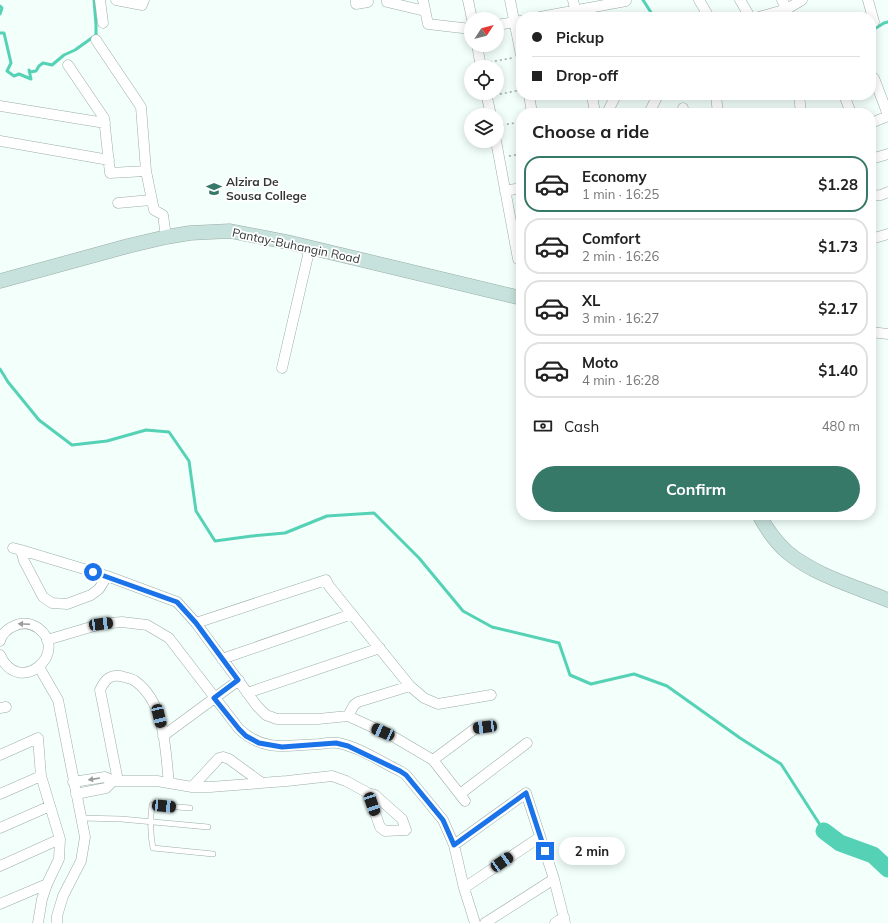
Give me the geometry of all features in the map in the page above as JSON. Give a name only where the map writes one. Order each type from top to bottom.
[{"type":"street","points":[[100,0],[102,24]]},
{"type":"street","points":[[116,0],[142,5],[144,0]]},
{"type":"street","points":[[356,0],[356,4],[368,2]]},
{"type":"street","points":[[387,0],[387,2],[425,10]]},
{"type":"street","points":[[423,0],[428,24],[464,28]]},
{"type":"street","points":[[468,0],[471,12]]},
{"type":"street","points":[[510,0],[516,16]]},
{"type":"street","points":[[573,0],[576,12]]},
{"type":"street","points":[[699,0],[706,12]]},
{"type":"street","points":[[740,0],[747,12]]},
{"type":"street","points":[[774,12],[802,0]]},
{"type":"street","points":[[868,0],[871,12]]},
{"type":"street","points":[[584,12],[626,1]]},
{"type":"street","points":[[504,24],[516,21]]},
{"type":"street","points":[[96,40],[141,107],[146,171],[151,200],[154,210],[163,215],[166,237]]},
{"type":"street","points":[[68,65],[104,118],[110,173],[146,171]]},
{"type":"street","points":[[876,83],[888,116],[876,121]]},
{"type":"street","points":[[0,106],[105,124]]},
{"type":"street","points":[[0,141],[109,160]]},
{"type":"street","points":[[497,148],[516,249]]},
{"type":"street","points":[[876,159],[888,154]]},
{"type":"street","points":[[505,191],[516,189]]},
{"type":"street","points":[[876,196],[888,192]]},
{"type":"street","points":[[118,203],[151,200]]},
{"type":"street","name":"Pantay-Buhangin Road","points":[[0,282],[128,246],[166,237],[190,233],[230,231],[310,248],[516,297]]},
{"type":"street","points":[[876,238],[888,234]]},
{"type":"street","points":[[282,368],[310,248]]},
{"type":"street","points":[[876,333],[888,334]]},
{"type":"street","points":[[762,520],[787,552],[805,564],[825,575],[888,600]]},
{"type":"street","points":[[107,576],[99,589],[91,595],[67,604],[52,603],[43,597],[17,549],[107,576],[177,602],[196,623],[247,693],[266,715],[277,719],[318,719],[348,716],[394,737],[433,760],[462,798],[528,743]]},
{"type":"street","points":[[196,623],[326,580],[329,586],[410,686],[424,698],[438,704],[490,695]]},
{"type":"street","points":[[222,659],[352,614]]},
{"type":"street","points":[[47,640],[101,624],[122,622],[147,625],[169,638],[214,698],[246,736],[259,743],[282,747],[336,743],[348,746],[400,771],[406,775],[443,820],[454,845],[464,888],[475,923]]},
{"type":"street","points":[[0,641],[4,632],[10,627],[25,623],[33,625],[39,629],[47,640],[48,652],[45,661],[39,667],[24,673],[16,672],[9,668],[3,662],[0,655]]},
{"type":"street","points":[[247,693],[380,648]]},
{"type":"street","points":[[39,667],[58,700],[85,837],[81,861],[63,896],[57,916],[57,923]]},
{"type":"street","points":[[116,781],[100,690],[105,680],[113,676],[120,676],[135,680],[145,690],[159,716],[169,783]]},
{"type":"street","points":[[163,736],[238,680]]},
{"type":"street","points":[[348,716],[354,705],[358,702],[410,686]]},
{"type":"street","points":[[433,760],[476,728],[485,727]]},
{"type":"street","points":[[0,755],[38,738],[41,776],[60,839],[59,859],[47,884],[42,899],[38,923]]},
{"type":"street","points":[[192,787],[219,758],[223,757],[229,759],[262,783]]},
{"type":"street","points":[[0,794],[41,776]]},
{"type":"street","points":[[74,782],[105,777],[116,781],[157,781],[192,787],[210,787],[332,776],[346,781],[368,793]]},
{"type":"street","points":[[76,794],[106,788],[116,781]]},
{"type":"street","points":[[454,845],[526,793],[554,879],[564,920],[554,923]]},
{"type":"street","points":[[0,828],[50,806]]},
{"type":"street","points":[[464,888],[540,837]]},
{"type":"street","points":[[0,866],[60,839]]},
{"type":"street","points":[[485,923],[554,879]]},
{"type":"street","points":[[0,904],[47,884]]},
{"type":"lane","points":[[190,808],[152,805],[150,822],[153,848],[213,854]]},
{"type":"lane","points":[[81,818],[121,819],[208,828]]},
{"type":"path","points":[[502,60],[516,56]]},
{"type":"path","points":[[504,92],[516,91]]},
{"type":"path","points":[[504,125],[516,123]]},
{"type":"path","points":[[499,158],[516,155]]},
{"type":"waterway","points":[[0,33],[4,33],[11,63],[7,71],[14,76],[19,74],[31,79],[29,70],[30,72],[36,71],[43,63],[52,65],[64,55],[75,50],[96,35],[94,0]]},
{"type":"waterway","points":[[643,0],[651,12]]},
{"type":"waterway","points":[[0,6],[2,8],[0,14]]},
{"type":"waterway","points":[[876,28],[888,22]]},
{"type":"waterway","points":[[0,369],[8,382],[39,420],[72,445],[107,441],[146,430],[169,432],[189,461],[196,511],[215,541],[285,533],[327,516],[374,513],[419,558],[463,611],[492,627],[559,643],[570,675],[591,684],[634,674],[667,686],[740,738],[781,764],[824,831]]},
{"type":"waterway","points":[[824,831],[840,843],[873,855],[888,869]]},
{"type":"place","name":"Alzira De Sousa College","points":[[214,189]]},
{"type":"route","points":[[93,572],[177,602],[196,623],[238,680],[214,698],[246,736],[259,743],[282,747],[306,744],[336,743],[348,746],[400,771],[406,775],[443,820],[454,845],[526,793],[545,851]]}]
